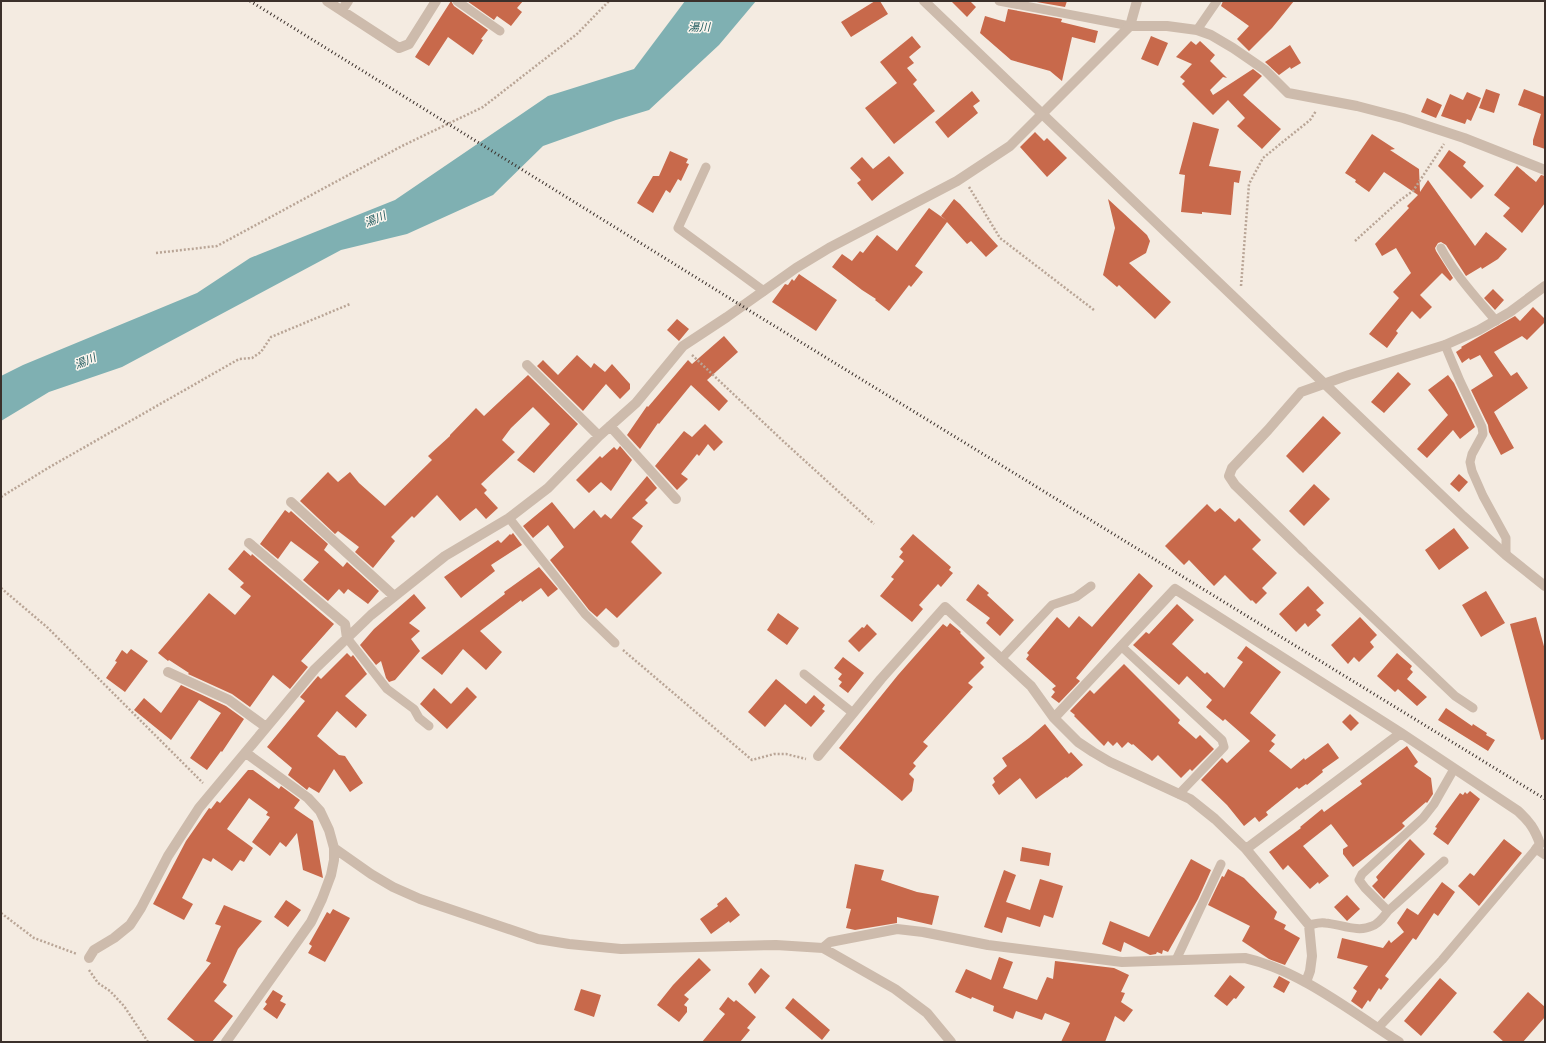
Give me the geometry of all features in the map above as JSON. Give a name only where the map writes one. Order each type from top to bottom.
[{"type":"street","points":[[327,1],[399,48],[409,44],[436,1]]},
{"type":"street","points":[[342,10],[348,1]]},
{"type":"street","points":[[924,1],[1463,516],[1506,555],[1545,586]]},
{"type":"street","points":[[89,958],[94,950],[114,938],[130,925],[141,908],[168,856],[199,808],[315,669],[371,615],[445,556],[509,518],[548,488],[599,436],[636,403],[683,346],[796,268],[829,248],[963,176],[1010,146],[1043,115],[1130,26],[1137,1]]},
{"type":"street","points":[[1130,26],[1167,26],[1197,30],[1211,35],[1234,48],[1265,70],[1288,93],[1357,106],[1452,133],[1545,170]]},
{"type":"street","points":[[1303,551],[1236,485],[1229,476],[1232,468],[1301,392],[1445,344],[1479,330],[1510,312],[1545,286]]},
{"type":"street","points":[[527,365],[599,436]]},
{"type":"street","points":[[610,426],[676,499]]},
{"type":"street","points":[[291,502],[394,596]]},
{"type":"street","points":[[249,544],[345,624],[347,638]]},
{"type":"street","points":[[1054,718],[1175,589],[1401,733],[1518,811],[1529,820],[1534,829],[1540,844],[1536,849]]},
{"type":"street","points":[[818,756],[881,679],[945,607],[1031,686],[1054,718],[1078,742],[1110,762],[1190,799],[1216,819],[1246,849],[1309,924],[1312,956],[1310,971],[1306,982]]},
{"type":"street","points":[[168,672],[229,700],[266,727]]},
{"type":"street","points":[[1246,849],[1401,733]]},
{"type":"street","points":[[226,1042],[311,922],[331,875],[334,860],[334,848],[329,830],[320,811],[308,798],[246,753]]},
{"type":"street","points":[[334,848],[371,874],[393,887],[420,899],[538,940],[621,950],[776,945],[822,948],[895,990],[927,1013],[951,1042]]},
{"type":"street","points":[[822,948],[830,942],[898,929],[923,932],[988,945],[1122,962],[1245,958],[1259,961],[1306,982],[1399,1042]]},
{"type":"lane","points":[[457,1],[500,31]]},
{"type":"lane","points":[[1000,1],[1130,26]]},
{"type":"lane","points":[[1197,30],[1216,1]]},
{"type":"lane","points":[[706,166],[678,228],[764,291]]},
{"type":"lane","points":[[1441,248],[1449,263],[1466,287],[1496,321]]},
{"type":"lane","points":[[1445,344],[1460,381],[1482,427],[1483,434],[1472,454],[1470,462],[1472,471],[1483,496],[1506,538],[1506,555]]},
{"type":"lane","points":[[509,518],[585,614],[615,643]]},
{"type":"lane","points":[[1303,551],[1455,696],[1473,708]]},
{"type":"lane","points":[[1001,659],[1052,605],[1076,597],[1091,586]]},
{"type":"lane","points":[[347,638],[387,689],[414,709],[419,718],[429,726]]},
{"type":"lane","points":[[1121,646],[1222,740],[1224,747],[1179,794]]},
{"type":"lane","points":[[804,674],[853,713]]},
{"type":"lane","points":[[1388,911],[1359,880],[1362,874],[1423,818],[1434,804],[1454,769]]},
{"type":"lane","points":[[1378,1028],[1442,960],[1536,849],[1545,855]]},
{"type":"lane","points":[[1309,924],[1323,922],[1353,928],[1366,928],[1372,926],[1444,861]]},
{"type":"lane","points":[[1176,960],[1221,864]]},
{"type":"path","points":[[156,253],[217,246],[402,146],[483,107],[578,34],[609,1]]},
{"type":"path","points":[[1240,302],[1248,184],[1262,158],[1310,120],[1324,100]]},
{"type":"path","points":[[1355,241],[1399,201],[1413,191],[1452,133]]},
{"type":"path","points":[[963,176],[1000,238],[1094,310]]},
{"type":"path","points":[[1,496],[239,359],[252,358],[261,352],[270,337],[350,304]]},
{"type":"path","points":[[683,346],[782,440],[874,524]]},
{"type":"path","points":[[1,588],[48,628],[212,792]]},
{"type":"path","points":[[615,643],[752,760],[774,754],[786,754],[806,760],[818,756]]},
{"type":"path","points":[[1,913],[34,938],[89,958],[89,970],[98,983],[110,991],[124,1006],[148,1042]]},
{"type":"water","name":"湯川","points":[[685,1],[756,1],[719,45],[649,110],[543,146],[493,195],[407,234],[341,250],[122,367],[49,392],[1,421],[1,376],[23,365],[197,293],[250,258],[395,200],[548,96],[634,69]]},
{"type":"building","points":[[451,1],[454,6],[488,30],[481,39],[483,40],[473,55],[448,37],[429,66],[415,57]]},
{"type":"building","points":[[467,1],[523,1],[517,8],[522,12],[511,26],[497,16],[494,20]]},
{"type":"building","points":[[875,1],[880,1],[888,14],[851,37],[841,22]]},
{"type":"building","points":[[951,1],[970,1],[976,7],[967,17]]},
{"type":"building","points":[[1031,1],[1067,1],[1065,7]]},
{"type":"building","points":[[1223,1],[1294,1],[1272,28],[1249,51],[1237,39],[1249,26],[1221,6]]},
{"type":"building","points":[[1008,9],[1062,19],[1061,22],[1098,31],[1095,43],[1072,37],[1062,81],[1050,71],[1011,60],[980,33],[985,16],[1005,22]]},
{"type":"building","points":[[912,36],[921,47],[909,57],[914,63],[907,68],[917,80],[913,84],[935,111],[894,144],[865,108],[897,83],[880,62]]},
{"type":"building","points":[[1151,36],[1168,43],[1158,66],[1141,59]]},
{"type":"building","points":[[1191,41],[1196,45],[1200,41],[1215,55],[1210,61],[1227,78],[1223,77],[1210,90],[1213,95],[1253,69],[1262,76],[1243,95],[1281,129],[1262,149],[1237,126],[1245,118],[1228,100],[1213,115],[1182,84],[1185,81],[1180,77],[1192,64],[1176,57]]},
{"type":"building","points":[[1290,45],[1301,63],[1291,69],[1290,67],[1279,75],[1265,62]]},
{"type":"building","points":[[1486,89],[1500,94],[1494,113],[1479,108]]},
{"type":"building","points":[[1524,89],[1545,97],[1545,149],[1533,145],[1533,140],[1541,114],[1518,105]]},
{"type":"building","points":[[972,91],[980,101],[973,106],[978,113],[948,138],[935,122]]},
{"type":"building","points":[[1467,92],[1481,98],[1471,121],[1467,119],[1465,124],[1441,116],[1450,94],[1463,100]]},
{"type":"building","points":[[1427,98],[1442,105],[1436,118],[1421,112]]},
{"type":"building","points":[[1193,122],[1219,129],[1209,166],[1241,171],[1239,183],[1234,182],[1231,215],[1202,212],[1202,214],[1181,212],[1185,175],[1179,174]]},
{"type":"building","points":[[1035,132],[1044,141],[1047,138],[1067,158],[1047,177],[1020,147]]},
{"type":"building","points":[[1372,134],[1395,149],[1390,150],[1419,169],[1420,192],[1428,180],[1475,246],[1486,232],[1507,249],[1498,259],[1482,269],[1481,267],[1466,276],[1446,245],[1441,242],[1438,243],[1435,248],[1436,251],[1453,278],[1450,281],[1442,273],[1420,295],[1432,307],[1420,319],[1412,311],[1396,331],[1398,333],[1387,348],[1369,334],[1399,298],[1393,292],[1411,273],[1396,248],[1382,256],[1375,244],[1409,208],[1407,206],[1418,195],[1384,172],[1369,192],[1355,182],[1356,180],[1345,173]]},
{"type":"building","points":[[1449,150],[1466,162],[1463,166],[1484,186],[1471,199],[1438,166]]},
{"type":"building","points":[[670,151],[688,159],[686,163],[689,164],[681,181],[678,179],[670,193],[666,190],[653,213],[637,203],[653,176],[659,176]]},
{"type":"building","points":[[889,156],[904,173],[872,201],[857,183],[861,180],[850,168],[862,157],[873,169]]},
{"type":"building","points":[[1517,166],[1536,182],[1541,175],[1545,176],[1545,203],[1522,233],[1503,216],[1510,208],[1494,195]]},
{"type":"building","points":[[954,199],[998,246],[986,257],[971,241],[967,244],[947,222],[915,266],[923,272],[911,287],[909,285],[889,311],[875,300],[876,299],[832,267],[842,254],[852,261],[860,251],[863,253],[877,235],[897,251],[929,208],[946,220],[941,216]]},
{"type":"building","points":[[1108,199],[1147,235],[1150,241],[1146,253],[1129,263],[1171,302],[1155,319],[1119,285],[1117,287],[1103,275],[1115,228]]},
{"type":"building","points":[[799,274],[837,300],[816,331],[772,302],[785,284],[788,285],[792,279],[794,281]]},
{"type":"building","points":[[1493,289],[1504,300],[1495,310],[1484,298]]},
{"type":"building","points":[[1533,307],[1545,319],[1545,322],[1527,340],[1522,336],[1494,352],[1511,376],[1517,372],[1528,388],[1494,412],[1514,448],[1501,455],[1489,432],[1488,425],[1471,390],[1493,376],[1480,355],[1470,360],[1469,358],[1462,363],[1456,352],[1462,348],[1461,347],[1515,316],[1520,321]]},
{"type":"building","points":[[677,319],[689,329],[679,341],[667,330]]},
{"type":"building","points":[[724,336],[738,352],[707,380],[728,401],[719,411],[691,385],[659,424],[658,423],[640,449],[627,435],[647,406],[648,407],[688,360],[692,364]]},
{"type":"building","points":[[577,355],[591,368],[594,363],[605,372],[612,364],[630,384],[630,389],[620,399],[606,384],[583,411],[537,366],[543,360],[558,375]]},
{"type":"building","points":[[1398,372],[1411,384],[1384,413],[1371,402]]},
{"type":"building","points":[[528,375],[578,424],[534,473],[517,460],[550,424],[533,407],[511,428],[502,440],[515,452],[481,484],[487,490],[484,493],[498,508],[486,519],[476,508],[460,521],[437,495],[414,518],[412,516],[391,537],[395,541],[373,568],[355,552],[359,547],[338,531],[335,534],[300,501],[328,472],[338,482],[350,472],[359,483],[385,506],[432,460],[428,456],[450,436],[476,408],[484,416]]},
{"type":"building","points":[[1448,375],[1454,383],[1475,427],[1460,439],[1453,430],[1427,458],[1417,449],[1448,415],[1428,390]]},
{"type":"building","points":[[1323,416],[1341,433],[1303,473],[1286,456]]},
{"type":"building","points":[[705,424],[723,442],[714,451],[708,444],[699,456],[697,454],[681,474],[688,479],[677,490],[655,466],[684,431],[692,437]]},
{"type":"building","points":[[620,446],[632,460],[611,491],[601,482],[589,493],[576,480],[600,456],[602,458],[614,447],[617,450]]},
{"type":"building","points":[[1459,474],[1468,482],[1459,492],[1450,484]]},
{"type":"building","points":[[647,476],[657,488],[645,500],[648,503],[632,518],[643,526],[631,542],[662,573],[617,618],[606,608],[597,617],[589,610],[550,560],[564,547],[548,525],[533,538],[523,526],[552,502],[574,529],[594,510],[601,518],[605,514],[611,519]]},
{"type":"building","points":[[1314,484],[1330,499],[1304,526],[1289,511]]},
{"type":"building","points":[[1207,504],[1215,512],[1220,508],[1235,522],[1239,518],[1261,540],[1252,549],[1277,573],[1262,588],[1267,593],[1256,604],[1252,600],[1251,601],[1225,575],[1214,586],[1189,560],[1184,565],[1165,546]]},
{"type":"building","points":[[285,510],[289,513],[291,511],[328,544],[324,550],[343,567],[347,562],[379,591],[368,604],[348,589],[344,594],[339,589],[328,601],[303,580],[319,562],[291,541],[278,559],[260,544]]},
{"type":"building","points":[[1454,528],[1469,548],[1439,570],[1425,550]]},
{"type":"building","points":[[513,533],[522,545],[491,565],[495,571],[461,598],[444,577],[498,540],[501,543]]},
{"type":"building","points":[[913,534],[951,567],[949,570],[953,573],[941,587],[938,584],[919,605],[923,609],[912,622],[880,596],[894,579],[891,577],[904,561],[899,557],[903,552],[900,549]]},
{"type":"building","points":[[244,550],[251,556],[252,554],[334,624],[301,661],[308,667],[290,689],[273,675],[250,707],[232,694],[188,674],[189,673],[169,660],[168,661],[158,653],[209,593],[235,615],[251,596],[240,587],[244,583],[228,569]]},
{"type":"building","points":[[539,567],[558,589],[548,597],[541,588],[522,602],[521,600],[480,631],[502,652],[486,670],[463,649],[442,675],[421,658],[505,594],[504,592]]},
{"type":"building","points":[[1139,573],[1153,586],[1076,678],[1080,681],[1059,703],[1051,697],[1055,692],[1052,689],[1056,686],[1026,659],[1029,655],[1027,653],[1057,617],[1069,628],[1079,616],[1092,627]]},
{"type":"building","points":[[978,584],[989,593],[987,595],[1014,620],[1000,636],[986,623],[990,618],[966,600]]},
{"type":"building","points":[[1308,586],[1324,603],[1316,610],[1321,615],[1308,627],[1305,623],[1296,632],[1279,614]]},
{"type":"building","points":[[1486,591],[1505,623],[1481,637],[1462,605]]},
{"type":"building","points":[[414,594],[426,608],[409,623],[420,631],[411,639],[420,651],[395,680],[389,682],[386,678],[381,661],[376,665],[360,645],[374,629]]},
{"type":"building","points":[[1177,604],[1194,620],[1172,644],[1205,674],[1207,672],[1224,688],[1243,662],[1237,658],[1246,646],[1281,672],[1250,713],[1276,735],[1271,741],[1275,744],[1269,751],[1291,769],[1304,758],[1305,760],[1328,743],[1339,758],[1322,770],[1323,772],[1307,785],[1306,784],[1299,789],[1297,787],[1266,812],[1268,815],[1259,822],[1255,817],[1244,826],[1227,805],[1201,780],[1222,758],[1227,763],[1250,741],[1225,719],[1223,721],[1206,707],[1212,700],[1187,676],[1179,685],[1133,645],[1146,632],[1149,634]]},
{"type":"building","points":[[778,613],[799,628],[787,645],[767,630]]},
{"type":"building","points":[[1360,617],[1377,635],[1370,642],[1374,647],[1359,662],[1354,657],[1348,664],[1331,645]]},
{"type":"building","points":[[1536,617],[1545,650],[1545,739],[1541,740],[1510,624]]},
{"type":"building","points":[[950,623],[961,632],[960,633],[985,658],[980,663],[984,667],[968,683],[973,687],[923,742],[928,746],[913,763],[916,766],[909,774],[914,779],[912,791],[902,801],[839,748],[898,675],[943,624],[947,627]]},
{"type":"building","points":[[867,624],[877,634],[859,652],[848,641]]},
{"type":"building","points":[[131,649],[148,661],[125,692],[106,678],[117,662],[115,661],[122,650],[127,654]]},
{"type":"building","points":[[347,653],[351,657],[353,655],[367,674],[345,696],[367,715],[356,728],[337,711],[317,736],[339,755],[345,756],[363,783],[350,792],[334,769],[319,793],[309,787],[307,790],[288,775],[292,768],[267,747],[305,701],[300,697],[318,676],[321,679]]},
{"type":"building","points":[[1397,653],[1412,666],[1410,669],[1413,672],[1407,679],[1427,697],[1417,706],[1398,689],[1395,692],[1377,676]]},
{"type":"building","points":[[843,657],[864,673],[848,693],[839,686],[842,682],[838,679],[842,674],[834,668]]},
{"type":"building","points":[[1124,664],[1180,720],[1178,723],[1196,739],[1200,735],[1214,749],[1192,771],[1190,769],[1181,778],[1158,755],[1152,761],[1133,744],[1132,745],[1128,742],[1122,748],[1117,742],[1113,746],[1108,741],[1104,746],[1070,711],[1090,690],[1094,694]]},
{"type":"building","points":[[776,679],[806,704],[814,695],[825,705],[822,709],[825,711],[811,727],[785,704],[765,727],[748,712]]},
{"type":"building","points":[[181,685],[226,706],[244,719],[222,752],[221,751],[207,770],[190,758],[221,713],[199,700],[171,740],[134,710],[144,698],[161,713]]},
{"type":"building","points":[[467,687],[477,697],[447,729],[420,704],[434,688],[451,704]]},
{"type":"building","points":[[1446,708],[1472,726],[1473,724],[1487,733],[1486,735],[1495,740],[1488,751],[1438,720]]},
{"type":"building","points":[[1350,714],[1359,723],[1351,731],[1342,722]]},
{"type":"building","points":[[1045,724],[1069,754],[1071,752],[1083,765],[1036,799],[1020,778],[999,795],[992,785],[995,782],[993,778],[1007,766],[1002,758]]},
{"type":"building","points":[[1407,746],[1418,762],[1414,766],[1431,778],[1433,794],[1427,803],[1426,802],[1402,823],[1405,826],[1401,830],[1353,867],[1343,854],[1343,849],[1348,846],[1331,824],[1303,846],[1329,876],[1319,884],[1318,882],[1310,889],[1288,865],[1283,870],[1269,852],[1301,828],[1300,827],[1322,809],[1324,812],[1362,784],[1360,781]]},
{"type":"building","points":[[248,770],[253,770],[279,789],[281,786],[300,800],[294,808],[313,821],[323,878],[303,870],[297,833],[286,847],[280,842],[270,856],[252,842],[270,817],[266,815],[268,812],[249,798],[227,829],[253,848],[244,862],[240,860],[232,871],[213,858],[211,862],[203,858],[182,898],[193,904],[184,920],[153,904],[186,841],[209,808],[211,809],[217,801],[220,803]]},
{"type":"building","points":[[1470,791],[1480,799],[1448,845],[1433,834],[1437,828],[1435,827],[1460,793],[1463,795],[1465,792],[1467,794]]},
{"type":"building","points":[[1410,839],[1425,854],[1384,899],[1372,886],[1378,880],[1376,877]]},
{"type":"building","points":[[1504,839],[1522,853],[1479,906],[1458,886],[1470,873],[1474,876]]},
{"type":"building","points":[[1022,847],[1051,853],[1049,866],[1020,861]]},
{"type":"building","points":[[1191,859],[1211,870],[1198,899],[1168,952],[1163,950],[1162,954],[1157,952],[1156,954],[1150,955],[1124,942],[1121,952],[1102,944],[1110,921],[1149,937]]},
{"type":"building","points":[[855,864],[884,870],[881,880],[917,892],[939,896],[932,925],[897,917],[897,923],[855,930],[846,928],[851,909],[846,908]]},
{"type":"building","points":[[1228,869],[1244,878],[1277,912],[1274,919],[1286,925],[1284,929],[1300,938],[1285,965],[1269,959],[1242,941],[1250,926],[1208,905],[1222,876],[1224,877]]},
{"type":"building","points":[[1004,870],[1016,875],[1006,902],[1030,910],[1040,879],[1063,886],[1053,918],[1044,915],[1040,927],[1007,917],[1002,933],[984,927]]},
{"type":"building","points":[[1442,882],[1455,892],[1438,916],[1434,913],[1416,940],[1413,938],[1385,976],[1389,979],[1381,990],[1379,988],[1370,1002],[1368,1000],[1362,1009],[1351,1001],[1357,991],[1353,988],[1368,966],[1337,958],[1342,938],[1383,948],[1389,940],[1391,943],[1404,932],[1397,923],[1407,908],[1418,915]]},
{"type":"building","points":[[1347,895],[1360,909],[1347,921],[1334,907]]},
{"type":"building","points":[[726,897],[740,915],[730,923],[729,921],[711,934],[700,919],[718,906],[717,904]]},
{"type":"building","points":[[286,900],[301,910],[288,927],[274,917]]},
{"type":"building","points":[[224,905],[262,921],[238,949],[223,982],[227,985],[214,1001],[233,1016],[212,1042],[196,1042],[167,1019],[211,963],[206,961],[221,926],[215,924]]},
{"type":"building","points":[[333,909],[350,918],[325,962],[308,953],[312,946],[309,944],[327,912],[330,914]]},
{"type":"building","points":[[999,957],[1013,962],[1003,988],[1037,1000],[1047,977],[1053,979],[1055,961],[1114,968],[1129,975],[1121,992],[1125,993],[1121,1002],[1133,1010],[1124,1022],[1115,1016],[1105,1042],[1061,1042],[1070,1023],[1045,1013],[1042,1020],[1016,1011],[1013,1019],[993,1011],[994,1006],[955,992],[966,969],[991,980]]},
{"type":"building","points":[[699,958],[711,970],[684,995],[689,999],[684,1005],[687,1007],[687,1012],[679,1022],[657,1005],[673,985]]},
{"type":"building","points":[[761,968],[770,976],[755,994],[748,984]]},
{"type":"building","points":[[1230,975],[1245,987],[1236,999],[1234,998],[1227,1006],[1214,996]]},
{"type":"building","points":[[1279,976],[1290,982],[1284,993],[1273,987]]},
{"type":"building","points":[[1440,978],[1457,993],[1421,1036],[1404,1021]]},
{"type":"building","points":[[581,989],[601,995],[594,1017],[574,1010]]},
{"type":"building","points":[[273,990],[283,996],[280,1001],[286,1004],[277,1019],[263,1009],[267,1004],[265,1002]]},
{"type":"building","points":[[1528,992],[1545,1007],[1545,1017],[1523,1042],[1504,1042],[1493,1032]]},
{"type":"building","points":[[728,997],[734,1002],[736,1000],[756,1017],[747,1028],[750,1030],[740,1042],[702,1042],[725,1014],[719,1009]]},
{"type":"building","points":[[793,998],[830,1030],[822,1040],[785,1008]]},
{"type":"railway","points":[[250,1],[755,314],[1545,799]]}]
